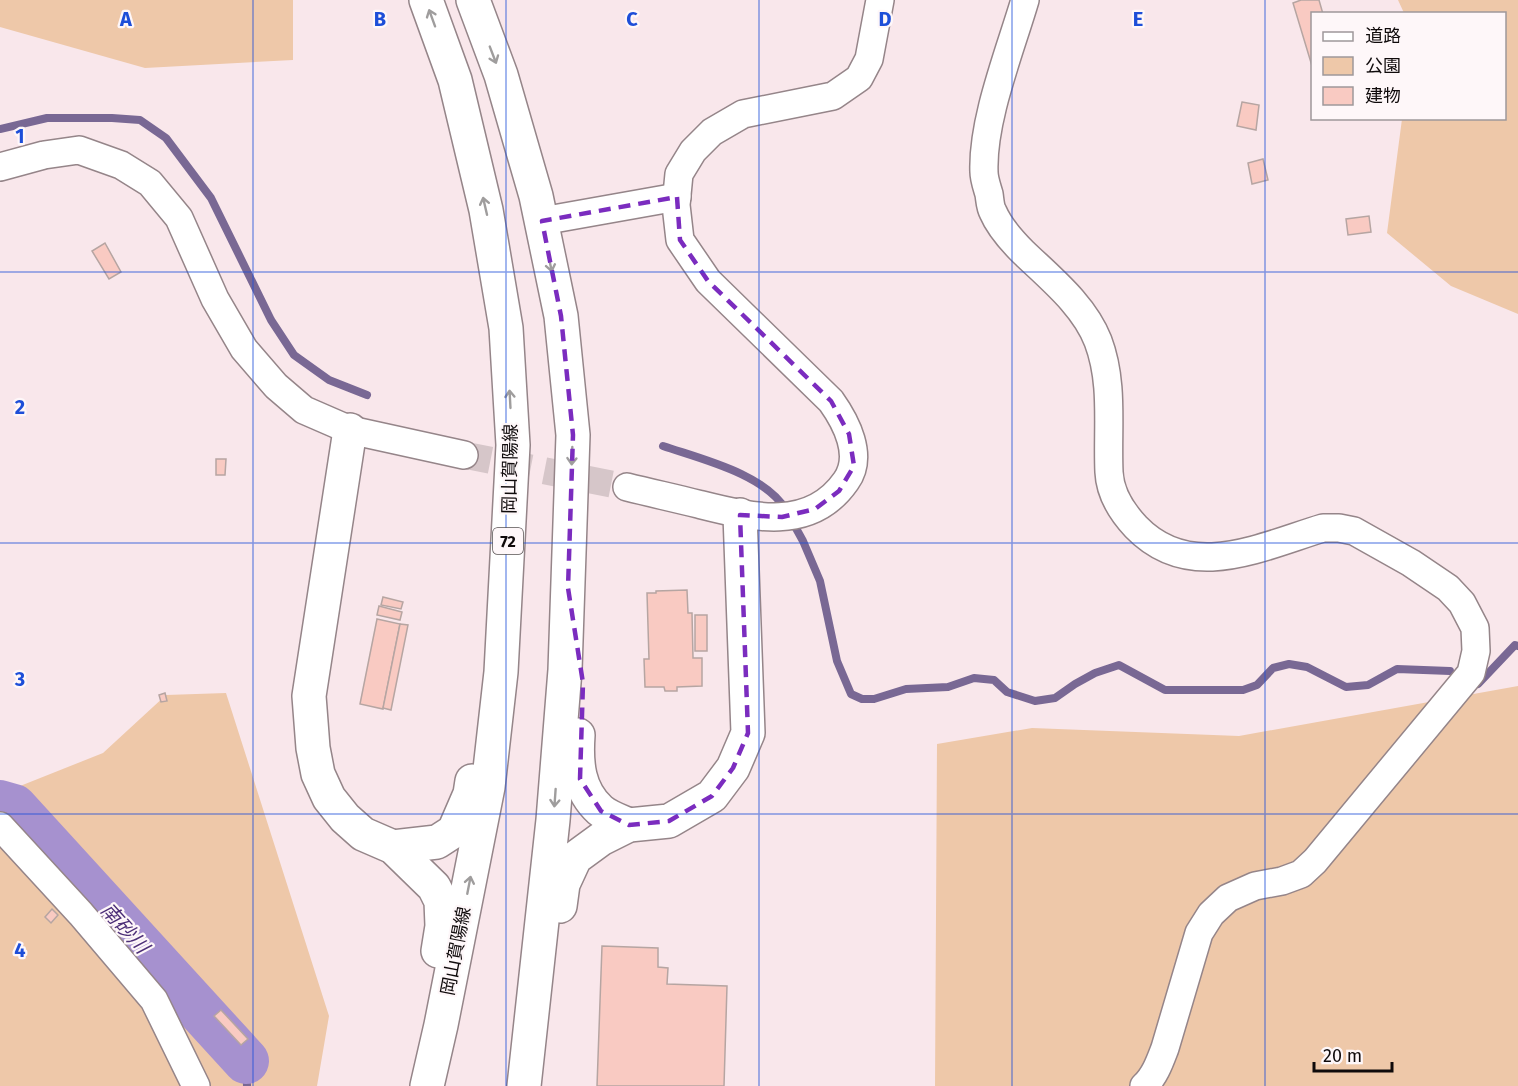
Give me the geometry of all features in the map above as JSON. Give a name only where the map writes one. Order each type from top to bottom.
[{"type":"main road","name":"岡山賀陽線","points":[[426,0],[455,80],[486,210],[506,328],[513,445],[501,672],[488,787],[427,1085]]},
{"type":"main road","points":[[473,0],[501,75],[542,221],[561,316],[573,435],[565,670],[553,820],[524,1086]]},
{"type":"main road","points":[[350,430],[309,696],[312,748],[318,774],[329,798],[345,818],[363,834],[393,847],[434,887],[441,901],[442,926],[427,1012],[427,1085]]},
{"type":"main road","points":[[539,1086],[563,884],[575,858],[601,839],[629,825],[669,821],[712,796],[734,768],[748,733],[740,515]]},
{"type":"main road","points":[[393,847],[437,842],[454,831],[470,794],[493,595],[508,528]]},
{"type":"main road","points":[[568,588],[583,683],[577,752],[580,779],[587,796],[601,811],[629,825]]},
{"type":"street","points":[[627,487],[740,515],[792,515],[815,509],[829,501],[849,478],[854,466],[853,450],[842,416],[831,401],[708,281],[680,240],[677,197],[679,174],[693,151],[712,132],[743,114],[833,96],[859,78],[870,59],[880,0]]},
{"type":"street","points":[[1025,0],[987,127],[984,173],[992,211],[1015,244],[1074,302],[1088,320],[1098,340],[1106,366],[1110,443],[1109,473],[1113,496],[1126,517],[1143,534],[1166,550],[1196,558],[1224,557],[1323,528],[1354,531],[1448,588],[1462,603],[1475,628],[1476,651],[1471,673],[1315,861],[1301,874],[1282,882],[1255,886],[1228,898],[1211,914],[1200,933],[1158,1066],[1144,1086]]},
{"type":"street","points":[[0,167],[44,155],[79,150],[121,165],[150,183],[179,218],[215,299],[244,349],[276,386],[304,410],[350,430],[464,455]]},
{"type":"street","points":[[542,221],[677,197]]},
{"type":"street","points":[[0,826],[81,914],[154,1000],[196,1086]]},
{"type":"highlighted area","points":[[677,197],[680,240],[708,281],[831,401],[849,434],[854,466],[839,491],[815,509],[782,517],[740,515],[748,733],[733,768],[712,796],[669,821],[629,825],[601,811],[580,779],[583,683],[568,588],[573,435],[561,316],[542,221]]},
{"type":"green space","points":[[0,0],[293,0],[293,60],[145,68],[0,27]]},
{"type":"green space","points":[[1398,0],[1518,0],[1518,314],[1451,286],[1387,233],[1402,120],[1506,120],[1506,12],[1404,12]]},
{"type":"green space","points":[[1518,686],[1518,1086],[935,1086],[937,744],[1032,728],[1239,736]]},
{"type":"green space","points":[[226,693],[329,1016],[317,1086],[0,1086],[0,794],[103,753],[166,695]]},
{"type":"building","points":[[1301,0],[1319,0],[1322,12],[1311,12],[1311,63],[1293,3]]},
{"type":"building","points":[[1242,102],[1259,105],[1256,130],[1237,126]]},
{"type":"building","points":[[1263,159],[1268,180],[1252,184],[1248,163]]},
{"type":"building","points":[[1369,216],[1371,232],[1348,235],[1346,219]]},
{"type":"building","points":[[105,243],[121,272],[109,279],[92,251]]},
{"type":"building","points":[[216,459],[226,459],[225,475],[216,475]]},
{"type":"building","points":[[687,590],[688,613],[692,613],[693,658],[702,658],[702,686],[677,687],[677,691],[665,691],[664,687],[645,687],[644,659],[649,659],[647,593]]},
{"type":"building","points":[[383,597],[403,602],[401,609],[381,605]]},
{"type":"building","points":[[379,606],[402,612],[400,620],[377,615]]},
{"type":"building","points":[[695,615],[707,615],[707,651],[695,651]]},
{"type":"building","points":[[377,619],[400,624],[383,709],[360,704]]},
{"type":"building","points":[[400,624],[408,625],[391,710],[383,708]]},
{"type":"building","points":[[165,693],[167,701],[161,702],[159,695]]},
{"type":"building","points":[[52,909],[58,915],[51,923],[45,917]]},
{"type":"building","points":[[602,946],[658,948],[658,967],[668,968],[667,984],[727,986],[724,1086],[597,1086]]},
{"type":"building","points":[[221,1010],[248,1039],[241,1045],[214,1016]]},
{"type":"waterway","points":[[0,129],[47,118],[112,118],[140,120],[166,138],[211,198],[271,320],[294,355],[329,380],[367,395]]},
{"type":"waterway","points":[[663,446],[713,462],[748,477],[776,497],[786,510]]},
{"type":"waterway","points":[[792,521],[820,581],[837,661],[851,694],[862,699],[874,699],[906,689],[948,687],[974,678],[994,680],[1007,692],[1035,701],[1055,698],[1095,673],[1119,665],[1165,690],[1243,690],[1257,685],[1273,668],[1289,664],[1307,667],[1346,687],[1368,685],[1397,669],[1450,671]]},
{"type":"waterway","points":[[1478,684],[1515,645],[1518,646]]},
{"type":"waterway","name":"南砂川","points":[[0,803],[14,807],[246,1061]]},
{"type":"waterway","points":[[246,1061],[247,1086]]},
{"type":"tunnel","points":[[464,455],[627,487]]}]
